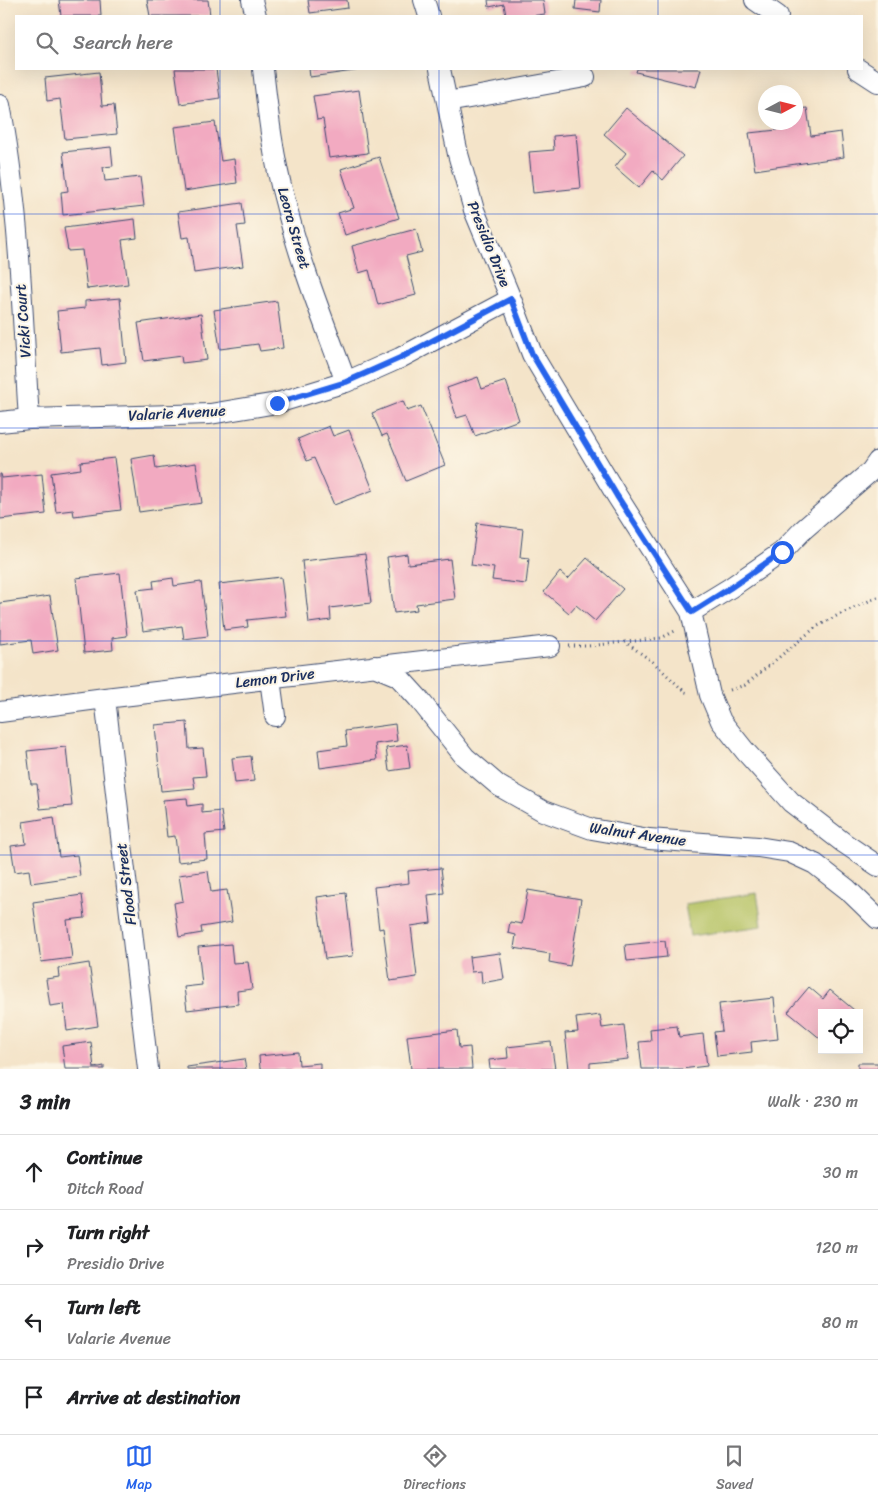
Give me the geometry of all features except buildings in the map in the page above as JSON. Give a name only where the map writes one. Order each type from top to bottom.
[{"type":"street","points":[[252,0],[256,15]]},
{"type":"street","points":[[424,0],[429,15]]},
{"type":"street","points":[[755,0],[777,15]]},
{"type":"street","name":"Leora Street","points":[[263,70],[269,124],[284,200],[306,272],[346,382]]},
{"type":"street","name":"Presidio Drive","points":[[440,70],[458,154],[474,210],[532,354],[692,617],[710,696],[721,721],[791,802],[844,843],[878,866]]},
{"type":"street","points":[[860,70],[878,82]]},
{"type":"street","points":[[447,102],[585,77]]},
{"type":"street","name":"Vicki Court","points":[[0,105],[6,134],[15,205],[29,419]]},
{"type":"street","name":"Valarie Avenue","points":[[0,422],[29,419],[210,414],[277,403],[346,382],[400,358],[511,299]]},
{"type":"street","points":[[692,617],[782,552],[803,530],[870,471],[878,461]]},
{"type":"street","name":"Lemon Drive","points":[[0,712],[270,678],[550,646]]},
{"type":"street","name":"Walnut Avenue","points":[[374,666],[398,676],[465,757],[498,786],[543,811],[592,829],[649,838],[758,847],[788,852],[815,864],[847,889],[878,919]]},
{"type":"street","points":[[270,678],[275,716]]},
{"type":"street","name":"Flood Street","points":[[105,698],[148,1069]]},
{"type":"path","points":[[625,642],[661,638],[692,617]]},
{"type":"green space","points":[[757,893],[762,926],[690,936],[685,904]]},
{"type":"route","points":[[277,403],[346,382],[400,358],[511,299],[532,354],[617,496],[692,612],[782,552]]}]
